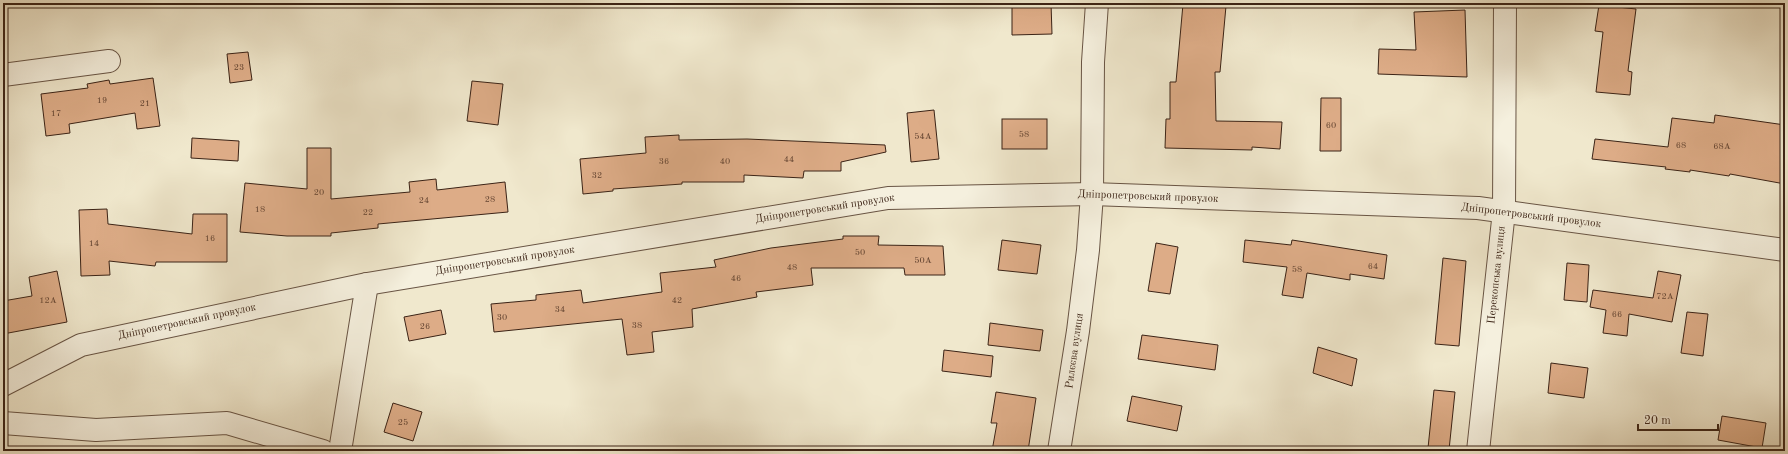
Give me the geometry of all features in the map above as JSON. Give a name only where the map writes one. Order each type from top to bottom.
[{"type":"street","name":"Рилєєва вулиця","points":[[1059,451],[1078,331],[1088,250],[1092,194],[1093,62],[1097,3]]},
{"type":"street","name":"Перекопська вулиця","points":[[1478,451],[1504,211],[1505,3]]},
{"type":"street","points":[[3,75],[109,61]]},
{"type":"street","name":"Дніпропетровський провулок","points":[[3,385],[81,345],[367,284],[888,198],[1092,194],[1478,208],[1785,250]]},
{"type":"street","points":[[340,451],[367,284]]},
{"type":"street","points":[[3,423],[96,430],[227,423],[323,451]]},
{"type":"building","points":[[1012,3],[1051,3],[1052,34],[1012,35]]},
{"type":"building","points":[[1183,4],[1226,6],[1220,72],[1215,72],[1216,121],[1282,122],[1280,149],[1252,147],[1252,150],[1165,148],[1166,119],[1170,119],[1170,82],[1176,82]]},
{"type":"building","points":[[1599,5],[1636,9],[1628,71],[1632,72],[1630,95],[1596,92],[1603,32],[1595,31]]},
{"type":"building","points":[[1465,10],[1467,77],[1378,74],[1379,49],[1416,50],[1414,12]]},
{"type":"building","points":[[248,52],[252,80],[230,83],[227,54]]},
{"type":"building","points":[[153,78],[160,126],[137,129],[135,113],[69,124],[70,133],[46,136],[41,94],[88,88],[87,84],[109,80],[110,84]]},
{"type":"building","points":[[472,81],[503,84],[498,125],[467,121]]},
{"type":"building","points":[[1321,98],[1341,98],[1341,151],[1320,151]]},
{"type":"building","points":[[934,110],[939,159],[911,162],[907,113]]},
{"type":"building","points":[[1715,115],[1785,125],[1785,184],[1730,174],[1729,176],[1690,170],[1690,172],[1665,169],[1666,167],[1592,159],[1595,139],[1668,147],[1672,118],[1714,123]]},
{"type":"building","points":[[1002,119],[1047,119],[1047,149],[1002,149]]},
{"type":"building","points":[[679,135],[679,140],[747,139],[885,145],[886,152],[841,162],[841,171],[804,171],[803,178],[744,175],[744,182],[682,182],[682,184],[613,189],[613,191],[583,194],[580,159],[646,153],[645,137]]},
{"type":"building","points":[[192,138],[239,141],[238,161],[191,158]]},
{"type":"building","points":[[307,148],[331,148],[331,199],[410,192],[409,182],[436,179],[437,190],[505,182],[508,212],[378,224],[378,228],[331,233],[331,236],[287,236],[240,232],[245,183],[307,189]]},
{"type":"building","points":[[107,209],[108,224],[192,234],[193,214],[227,214],[227,262],[156,262],[155,266],[109,261],[110,275],[81,276],[79,210]]},
{"type":"building","points":[[843,236],[879,236],[878,245],[943,246],[945,275],[905,275],[904,268],[811,268],[813,285],[756,292],[757,297],[692,309],[693,327],[652,332],[654,352],[627,355],[622,319],[494,332],[491,304],[536,300],[536,295],[581,290],[583,303],[662,292],[660,273],[716,267],[714,260],[771,248],[843,239]]},
{"type":"building","points":[[1002,240],[1041,245],[1037,274],[998,270]]},
{"type":"building","points":[[1245,240],[1291,245],[1292,240],[1387,255],[1384,279],[1350,274],[1350,280],[1307,273],[1303,298],[1282,295],[1287,267],[1243,262]]},
{"type":"building","points":[[1156,243],[1178,247],[1170,294],[1148,291]]},
{"type":"building","points":[[1443,258],[1466,261],[1459,346],[1435,344]]},
{"type":"building","points":[[1567,263],[1589,265],[1587,302],[1564,300]]},
{"type":"building","points":[[57,271],[67,322],[3,334],[3,301],[32,296],[29,277]]},
{"type":"building","points":[[1658,271],[1681,275],[1672,322],[1629,314],[1627,336],[1603,333],[1606,310],[1590,307],[1593,290],[1653,298]]},
{"type":"building","points":[[441,310],[446,334],[409,341],[404,317]]},
{"type":"building","points":[[1687,312],[1708,314],[1703,356],[1681,353]]},
{"type":"building","points":[[990,323],[1043,330],[1040,351],[988,345]]},
{"type":"building","points":[[1142,335],[1218,345],[1215,370],[1138,359]]},
{"type":"building","points":[[1318,347],[1357,359],[1352,386],[1313,373]]},
{"type":"building","points":[[944,350],[993,356],[991,377],[942,371]]},
{"type":"building","points":[[1551,363],[1588,368],[1584,398],[1548,393]]},
{"type":"building","points":[[1434,390],[1455,392],[1449,450],[1428,448]]},
{"type":"building","points":[[996,392],[1036,398],[1028,451],[992,451],[997,423],[991,423]]},
{"type":"building","points":[[1132,396],[1182,406],[1177,431],[1127,421]]},
{"type":"building","points":[[393,403],[422,412],[413,441],[384,432]]},
{"type":"building","points":[[1722,416],[1766,423],[1762,448],[1718,440]]}]
